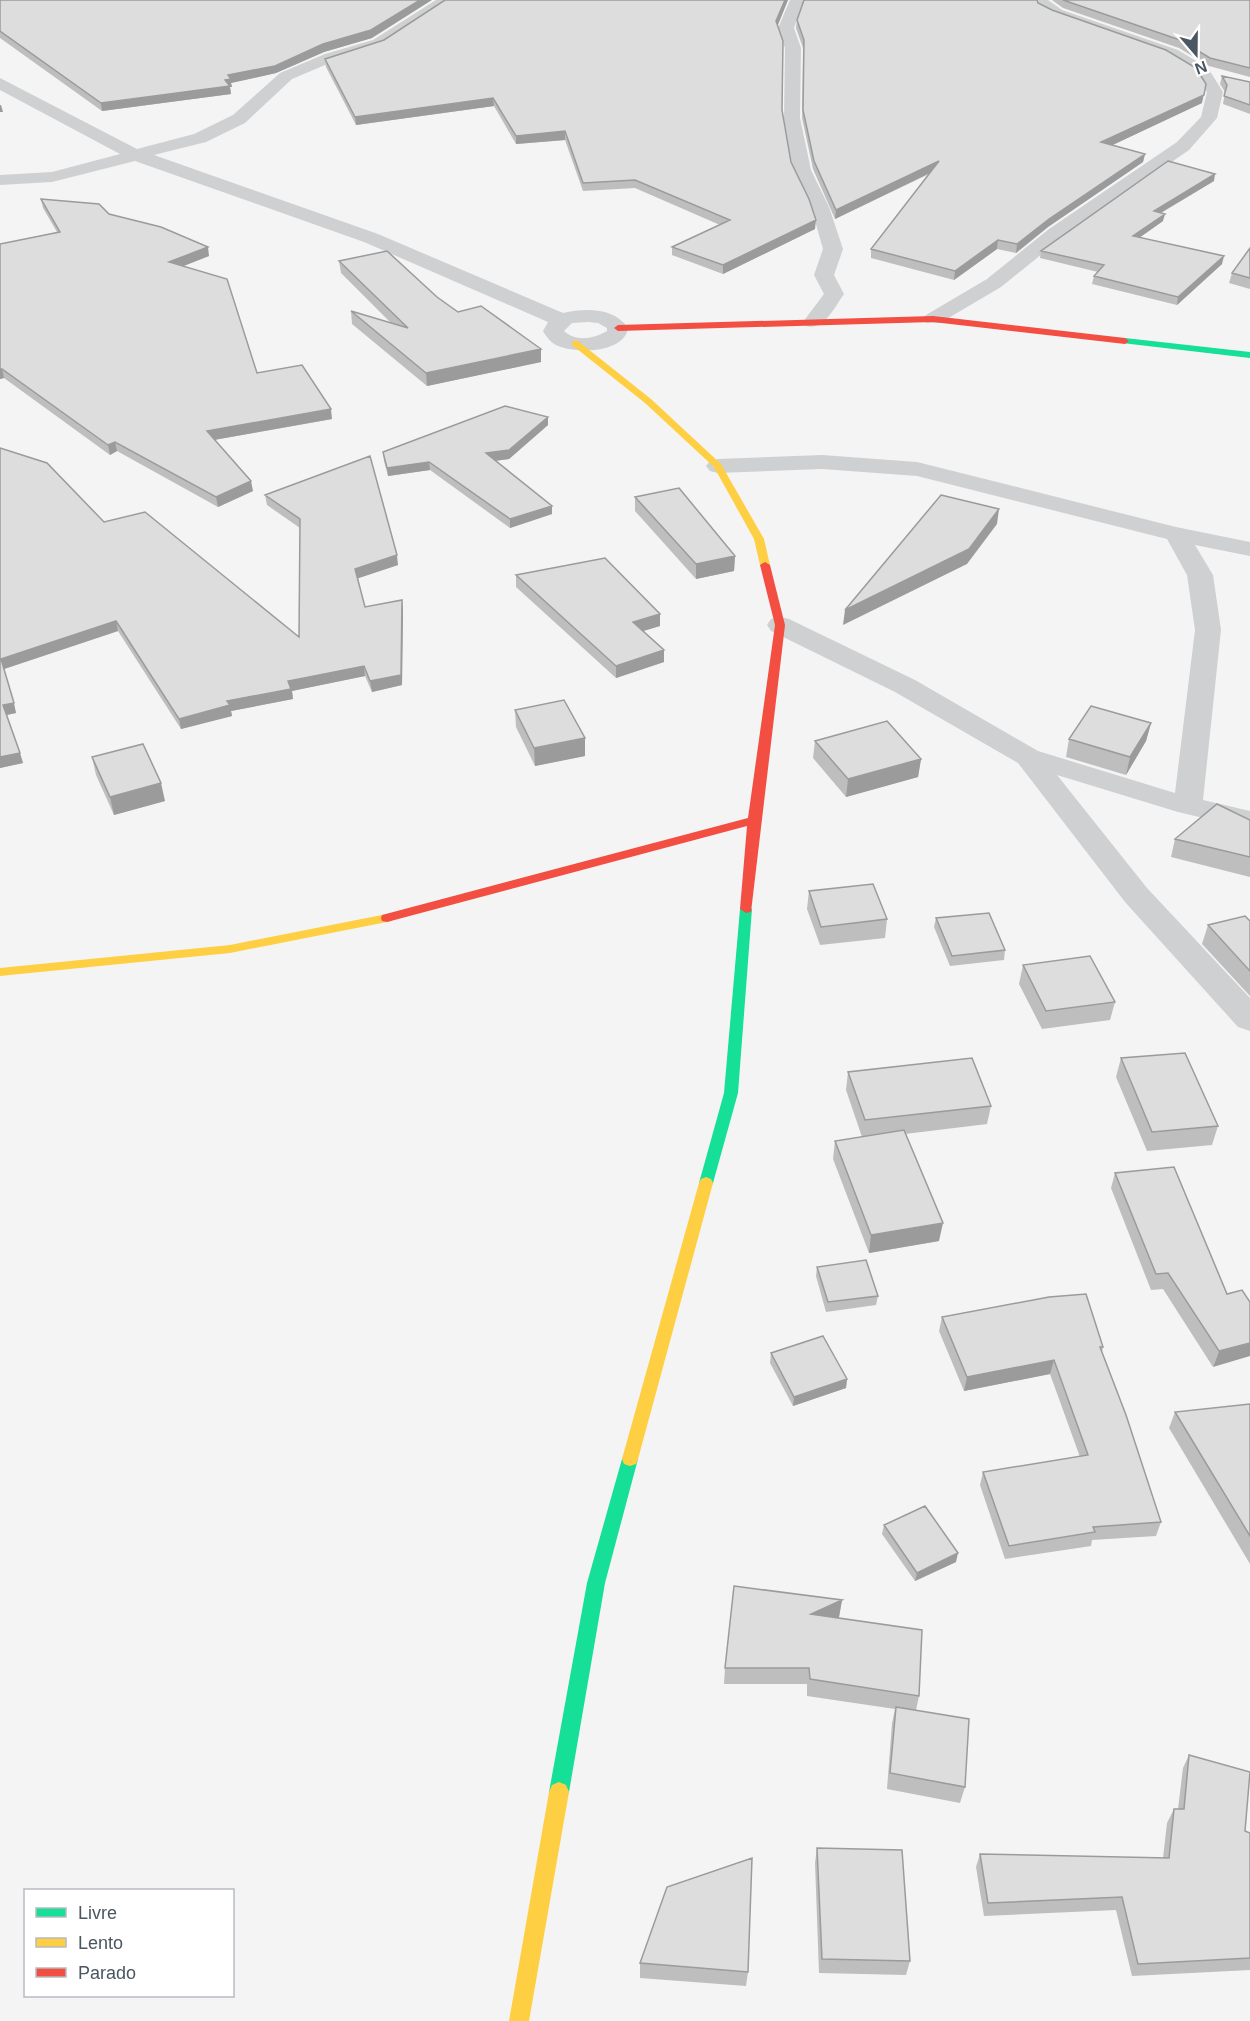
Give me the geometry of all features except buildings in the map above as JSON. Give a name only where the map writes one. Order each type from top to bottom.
[{"type":"street","points":[[0,196],[52,177],[200,138],[220,130],[239,119],[286,76],[331,57],[378,43],[446,0]]},
{"type":"street","points":[[797,0],[786,28],[793,48],[792,118],[802,170],[820,207],[833,249],[824,275],[834,294],[813,322]]},
{"type":"street","points":[[1041,0],[1044,6],[1057,13],[1172,53],[1202,71],[1224,77]]},
{"type":"street","points":[[933,319],[994,283],[1056,233],[1183,146],[1209,118],[1215,92],[1202,71]]},
{"type":"street","points":[[0,83],[133,154],[371,238],[561,320],[583,315],[596,316],[614,323],[618,328],[617,334],[600,342],[575,343]]},
{"type":"street","points":[[0,180],[52,177]]},
{"type":"street","points":[[618,328],[933,319],[1250,355]]},
{"type":"street","points":[[519,2021],[596,1583],[731,1093],[754,820],[780,625],[759,539],[718,466],[648,401],[575,343],[556,336],[553,331],[561,320]]},
{"type":"street","points":[[718,466],[822,462],[874,464],[917,469],[1176,534],[1250,549]]},
{"type":"street","points":[[1176,534],[1200,575],[1208,630],[1188,806]]},
{"type":"street","points":[[780,625],[905,686],[1028,757],[1188,806],[1250,820]]},
{"type":"street","points":[[1028,757],[1136,895],[1250,1019]]},
{"type":"street","points":[[0,972],[181,958],[307,936],[419,910],[754,820]]},
{"type":"traffic: fast","points":[[1125,341],[1250,355]]},
{"type":"traffic: fast","points":[[706,1183],[731,1093],[746,909]]},
{"type":"traffic: fast","points":[[559,1792],[596,1583],[630,1459]]},
{"type":"traffic: slow","points":[[575,343],[648,401],[718,466],[759,539],[765,565]]},
{"type":"traffic: slow","points":[[0,972],[230,949],[387,918]]},
{"type":"traffic: slow","points":[[630,1459],[706,1183]]},
{"type":"traffic: slow","points":[[519,2021],[559,1792]]},
{"type":"traffic: jam","points":[[618,328],[933,319],[1125,341]]},
{"type":"traffic: jam","points":[[746,909],[754,820],[780,625],[765,565]]},
{"type":"traffic: jam","points":[[387,918],[754,820]]}]
